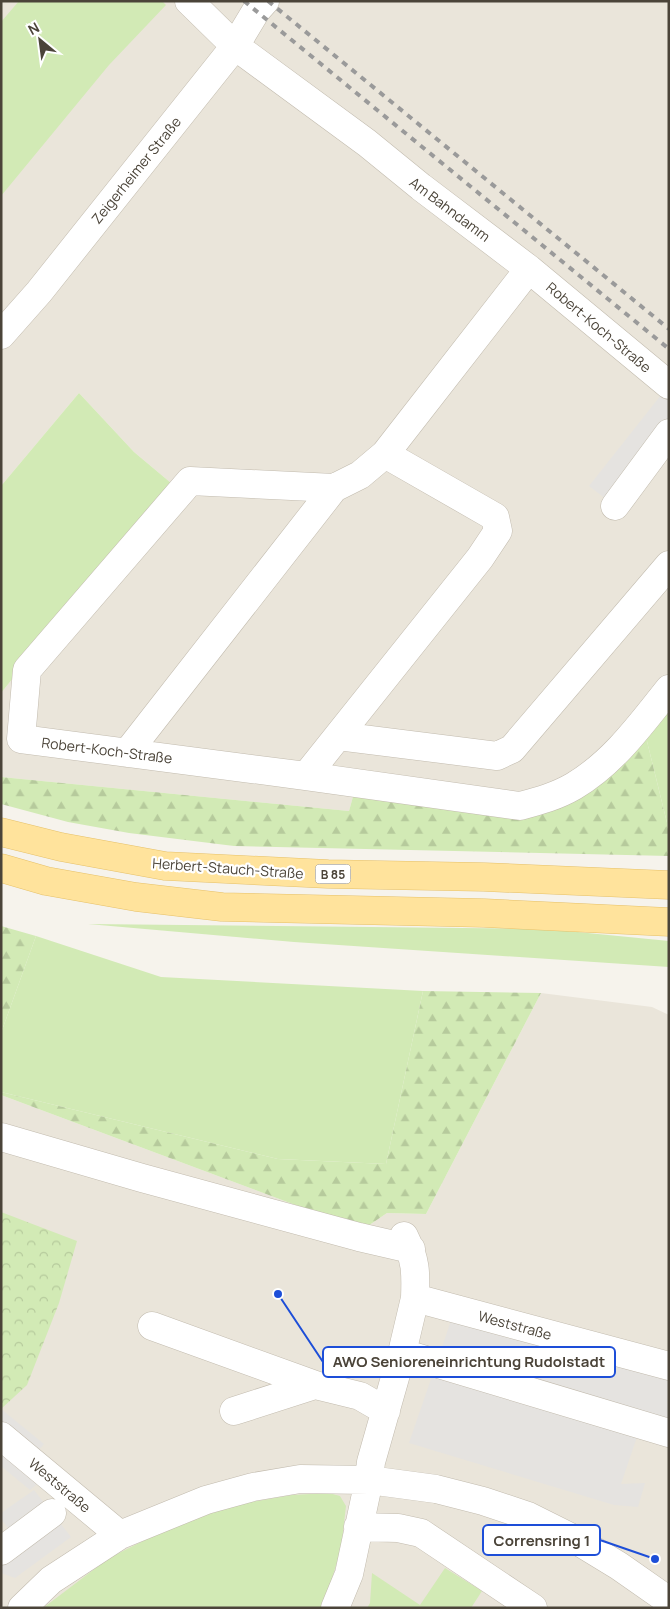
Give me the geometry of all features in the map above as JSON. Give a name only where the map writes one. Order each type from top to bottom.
[{"type":"main road","name":"Herbert-Stauch-Straße","points":[[1,832],[61,848],[165,866],[328,874],[484,876],[669,885]]},
{"type":"main road","points":[[1,868],[46,881],[136,896],[222,907],[484,913],[669,922]]},
{"type":"street","name":"Am Bahndamm","points":[[189,1],[235,46],[367,143],[421,187],[529,269]]},
{"type":"street","name":"Zeigerheimer Straße","points":[[1,335],[39,292],[235,46],[256,11],[265,1]]},
{"type":"street","name":"Robert-Koch-Straße","points":[[529,269],[669,385]]},
{"type":"street","points":[[306,776],[480,558],[498,531],[494,516],[385,454],[529,269]]},
{"type":"street","points":[[615,506],[669,433]]},
{"type":"street","name":"Robert-Koch-Straße","points":[[385,454],[360,475],[334,488],[190,481],[27,670],[20,739],[520,806],[545,800],[574,786],[603,765],[634,734],[669,689]]},
{"type":"street","points":[[127,753],[334,488]]},
{"type":"street","points":[[338,736],[497,756],[512,749],[669,565]]},
{"type":"street","points":[[1,1137],[152,1181],[359,1237],[407,1243],[416,1267],[415,1298],[402,1353],[371,1462],[369,1480],[349,1574],[335,1608]]},
{"type":"street","name":"Weststraße","points":[[415,1298],[669,1366]]},
{"type":"street","points":[[152,1326],[315,1385],[360,1396],[386,1410]]},
{"type":"street","points":[[402,1353],[669,1433]]},
{"type":"street","points":[[234,1411],[315,1385]]},
{"type":"street","name":"Weststraße","points":[[1,1436],[120,1535]]},
{"type":"street","points":[[22,1608],[51,1580],[120,1535],[206,1500],[300,1479],[369,1480],[436,1489],[483,1501],[528,1516],[578,1541],[619,1566],[669,1601]]},
{"type":"street","points":[[1,1551],[52,1513]]},
{"type":"street","points":[[358,1527],[398,1528],[421,1533],[533,1608]]},
{"type":"shaded area","points":[[1,1],[669,1],[669,703],[645,733],[591,791],[522,817],[354,793],[349,811],[1,777],[1,693],[171,483],[134,452],[79,393],[1,486]]},
{"type":"shaded area","points":[[669,385],[669,433],[615,506],[589,486]]},
{"type":"shaded area","points":[[541,993],[652,1007],[669,1015],[669,1608],[1,1608],[1,1095],[362,1230],[387,1213],[426,1214]]},
{"type":"shaded area","points":[[455,1309],[669,1366],[669,1397],[667,1403],[669,1403],[669,1433],[641,1425],[621,1484],[645,1483],[638,1507],[614,1505],[409,1443]]},
{"type":"shaded area","points":[[1,1409],[44,1444],[30,1460],[48,1475],[30,1490],[1,1466]]},
{"type":"shaded area","points":[[34,1490],[71,1537],[15,1578],[1,1573],[1,1551],[16,1538],[1,1519],[1,1513]]},
{"type":"green space","points":[[19,1],[162,1],[166,5],[109,65],[1,196],[1,22]]},
{"type":"green space","points":[[79,393],[134,452],[171,483],[1,693],[1,486]]},
{"type":"green space","points":[[669,703],[669,831],[645,733]]},
{"type":"green space","points":[[645,733],[669,831],[669,856],[234,846],[129,833],[68,822],[1,804],[1,777],[349,811],[354,793],[522,817],[591,791]]},
{"type":"green space","points":[[88,924],[547,929],[669,941],[669,967],[294,942]]},
{"type":"green space","points":[[1,926],[36,936],[1,1033]]},
{"type":"green space","points":[[36,936],[161,977],[423,991],[386,1164],[278,1159],[1,1092],[1,1033]]},
{"type":"green space","points":[[423,991],[541,993],[426,1214],[387,1213],[362,1230],[1,1095],[1,1092],[278,1159],[386,1164]]},
{"type":"green space","points":[[1,1212],[77,1241],[59,1303],[27,1385],[1,1409]]},
{"type":"green space","points":[[329,1493],[340,1496],[346,1506],[341,1549],[323,1608],[43,1608],[109,1558],[159,1533],[233,1505],[292,1495]]},
{"type":"green space","points":[[445,1568],[482,1591],[471,1608],[367,1608],[370,1603],[372,1573],[420,1605]]},
{"type":"railway","points":[[244,1],[669,349]]},
{"type":"railway","points":[[268,1],[669,329]]},
{"type":"place","name":"AWO Senioreneinrichtung Rudolstadt","points":[[278,1294]]},
{"type":"place","name":"Corrensring 1","points":[[655,1559]]}]
